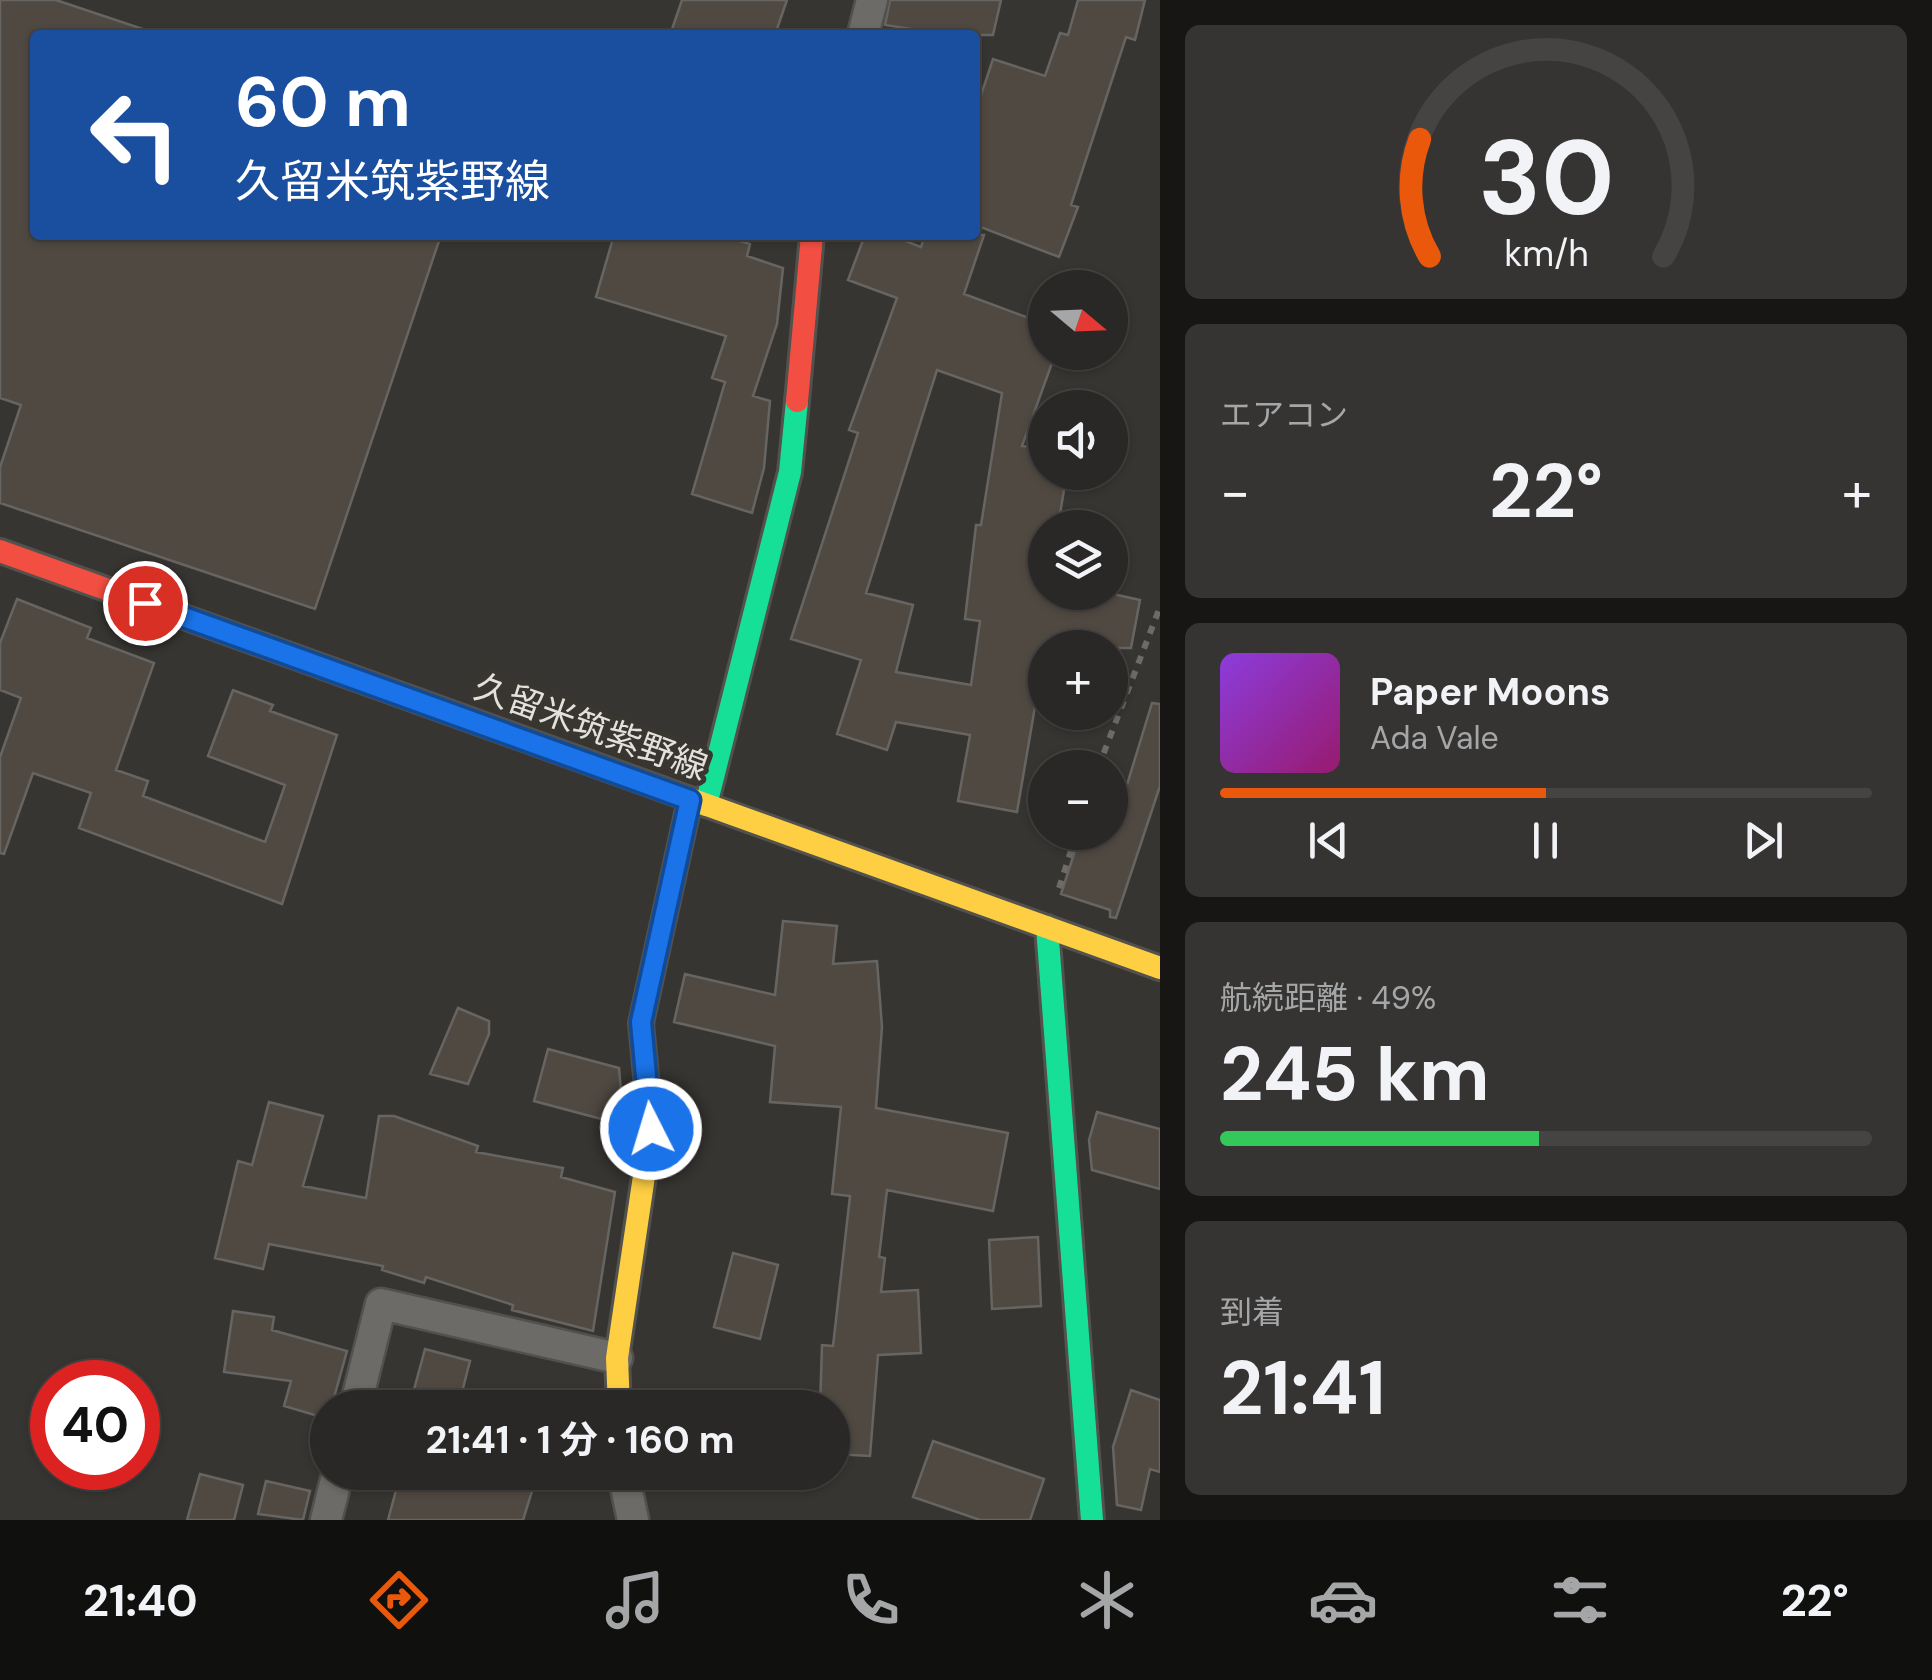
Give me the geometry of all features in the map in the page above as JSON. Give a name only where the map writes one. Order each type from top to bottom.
[{"type":"street","points":[[864,30],[872,0]]},
{"type":"street","points":[[618,1390],[616,1358],[651,1129],[641,1022],[790,472],[812,240]]},
{"type":"street","name":"久留米筑紫野線","points":[[0,551],[1160,968]]},
{"type":"street","points":[[1047,927],[1092,1520]]},
{"type":"street","points":[[360,1390],[381,1304],[616,1358]]},
{"type":"street","points":[[326,1520],[334,1490]]},
{"type":"street","points":[[627,1490],[633,1520]]},
{"type":"path","points":[[1105,750],[1160,607]]},
{"type":"path","points":[[1047,927],[1071,850]]},
{"type":"building","points":[[0,0],[56,0],[143,29],[30,30],[30,240],[439,240],[315,609],[0,503],[0,467],[21,405],[0,398]]},
{"type":"building","points":[[682,0],[787,0],[777,30],[672,30]]},
{"type":"building","points":[[890,0],[1001,0],[993,35],[980,35],[980,30],[918,30],[885,25]]},
{"type":"building","points":[[1078,0],[1145,0],[1135,40],[1126,37],[1071,205],[1078,207],[1059,257],[980,227],[980,98],[993,59],[1045,76],[1060,33],[1068,35]]},
{"type":"building","points":[[980,235],[984,235],[964,294],[1028,318],[1028,370],[1049,370],[1042,390],[1028,390],[1028,429],[1022,446],[1028,447],[1028,490],[1064,490],[1061,510],[1028,510],[1028,610],[1128,610],[1128,597],[1140,600],[1131,648],[1128,630],[1028,630],[1031,730],[1017,812],[958,801],[970,735],[896,722],[887,750],[837,734],[861,660],[791,639],[858,433],[849,430],[897,298],[848,280],[863,240],[903,240],[921,247],[923,240],[980,240]],"holes":[[[937,370],[1002,393],[981,525],[976,525],[965,619],[980,621],[971,685],[896,672],[913,605],[866,593]]]},
{"type":"building","points":[[613,240],[737,240],[750,244],[747,256],[783,268],[777,324],[753,396],[770,401],[764,468],[752,513],[692,494],[725,382],[712,378],[726,336],[596,297]]},
{"type":"building","points":[[17,599],[91,628],[87,638],[154,663],[116,770],[148,781],[143,796],[265,842],[285,785],[208,756],[233,690],[273,705],[270,711],[337,735],[282,904],[79,828],[91,793],[33,773],[4,854],[0,853],[0,757],[21,698],[0,690],[0,643]]},
{"type":"building","points":[[1152,703],[1160,704],[1160,786],[1116,918],[1110,917],[1110,910],[1061,894],[1075,850],[1128,850],[1128,781]]},
{"type":"building","points":[[783,921],[837,926],[833,964],[877,961],[882,1027],[876,1108],[1008,1133],[993,1211],[887,1190],[879,1257],[885,1258],[881,1292],[918,1290],[921,1353],[878,1355],[870,1456],[850,1455],[850,1390],[821,1390],[822,1345],[833,1346],[850,1196],[832,1194],[841,1107],[770,1102],[775,1046],[674,1022],[685,974],[775,995]]},
{"type":"building","points":[[458,1008],[489,1021],[489,1034],[468,1084],[430,1074]]},
{"type":"building","points":[[548,1049],[619,1068],[624,1125],[534,1101]]},
{"type":"building","points":[[269,1102],[323,1116],[303,1186],[366,1198],[379,1116],[394,1116],[478,1146],[476,1152],[563,1168],[561,1177],[615,1192],[593,1331],[512,1310],[513,1305],[426,1277],[424,1283],[382,1270],[383,1266],[269,1244],[263,1269],[215,1258],[238,1161],[252,1165]]},
{"type":"building","points":[[1097,1112],[1160,1129],[1160,1189],[1092,1170],[1089,1140]]},
{"type":"building","points":[[1038,1237],[1041,1306],[992,1309],[989,1240]]},
{"type":"building","points":[[733,1253],[778,1265],[760,1339],[714,1327]]},
{"type":"building","points":[[233,1311],[274,1317],[272,1330],[347,1351],[336,1390],[310,1390],[310,1414],[284,1406],[291,1381],[224,1372]]},
{"type":"building","points":[[425,1349],[470,1361],[463,1390],[414,1390]]},
{"type":"building","points":[[1131,1390],[1160,1400],[1160,1472],[1150,1469],[1141,1510],[1117,1505],[1113,1447]]},
{"type":"building","points":[[933,1441],[1044,1479],[1030,1520],[980,1520],[913,1497]]},
{"type":"building","points":[[200,1474],[243,1485],[234,1520],[187,1520]]},
{"type":"building","points":[[266,1481],[310,1491],[303,1520],[258,1514]]},
{"type":"building","points":[[396,1490],[532,1490],[523,1520],[388,1520]]},
{"type":"traffic: fast","points":[[706,805],[790,472],[797,401]]},
{"type":"traffic: fast","points":[[1047,927],[1092,1520]]},
{"type":"traffic: slow","points":[[418,701],[1160,968]]},
{"type":"traffic: slow","points":[[618,1390],[617,1358],[651,1129],[641,1023],[690,800]]},
{"type":"traffic: jam","points":[[797,401],[812,240]]},
{"type":"traffic: jam","points":[[0,551],[418,701]]},
{"type":"route","points":[[145,603],[690,800],[641,1022],[651,1129]]}]
